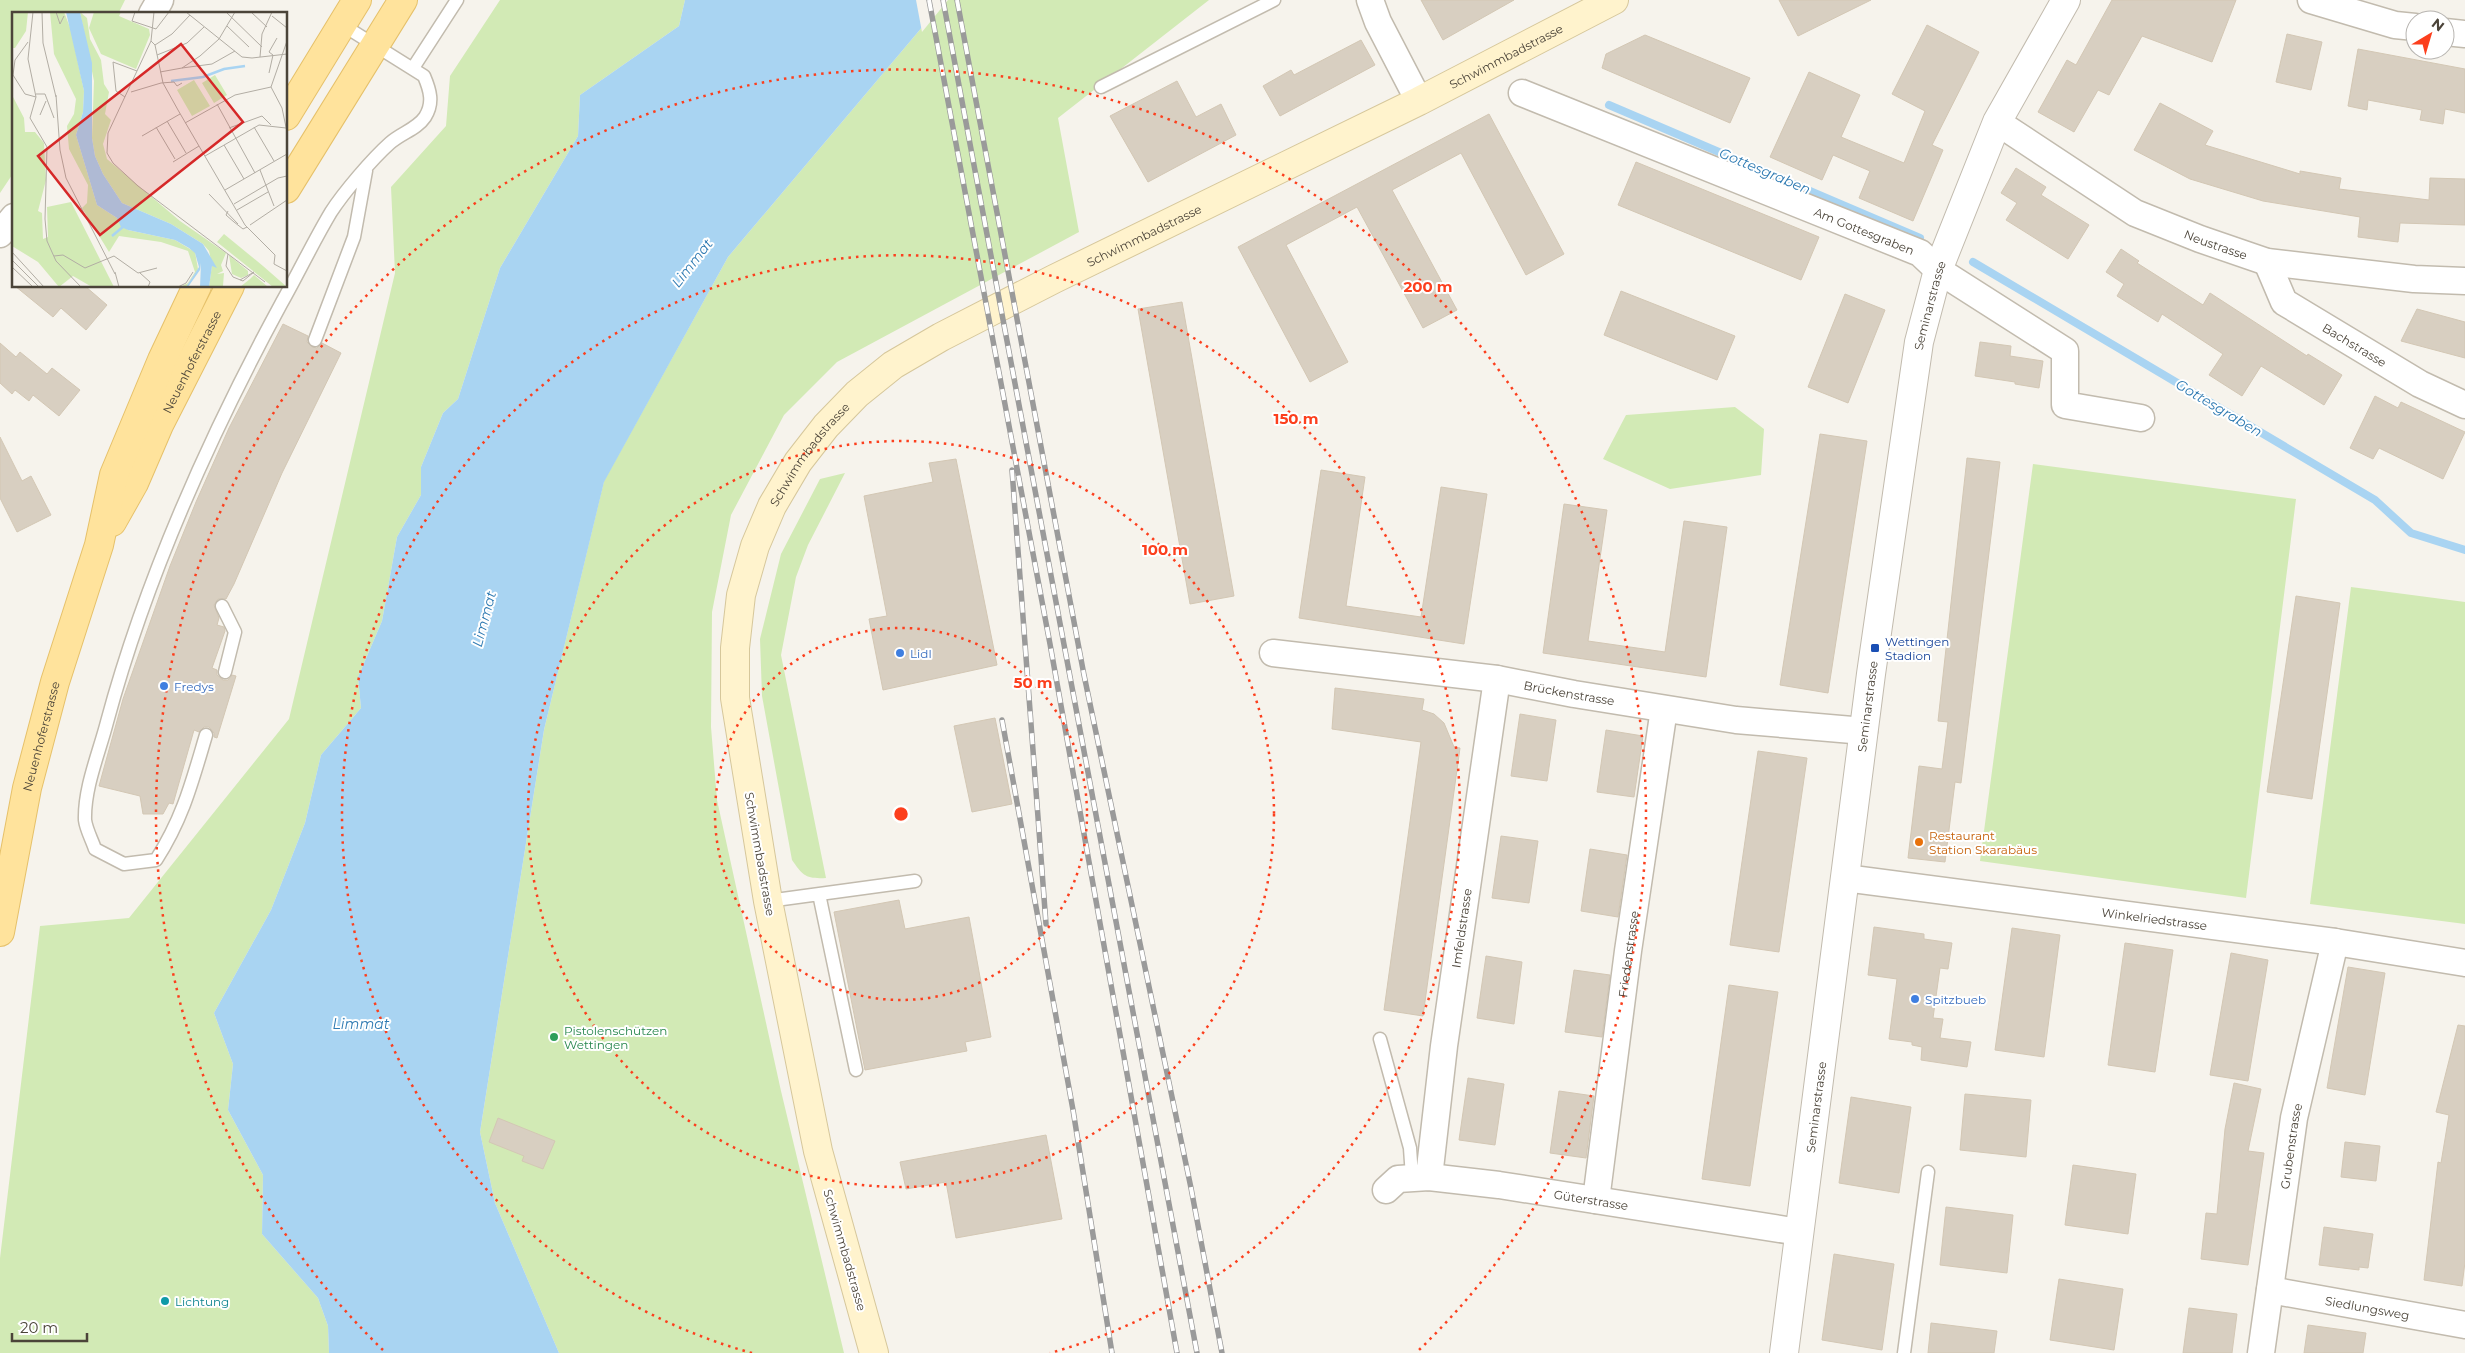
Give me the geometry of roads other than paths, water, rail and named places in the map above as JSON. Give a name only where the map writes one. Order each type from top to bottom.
[{"type":"main road","points":[[288,113],[357,0]]},
{"type":"main road","points":[[288,186],[403,0]]},
{"type":"main road","name":"Schwimmbadstrasse","points":[[874,1353],[818,1151],[768,901],[735,698],[735,648],[742,595],[755,546],[772,506],[798,462],[826,426],[857,394],[894,365],[941,337],[1060,276],[1419,101],[1614,0]]},
{"type":"main road","name":"Neuenhoferstrasse","points":[[0,932],[27,788],[55,682],[99,545],[114,475],[162,360],[196,288]]},
{"type":"main road","name":"Neuenhoferstrasse","points":[[99,545],[134,483],[159,424],[229,288]]},
{"type":"street","points":[[153,12],[160,0]]},
{"type":"street","points":[[1370,0],[1378,22],[1419,101]]},
{"type":"street","name":"Seminarstrasse","points":[[1784,1353],[1864,731],[1919,342],[1938,270],[1997,122],[2066,0]]},
{"type":"street","points":[[2311,0],[2395,25],[2405,26]]},
{"type":"street","name":"Am Gottesgraben","points":[[1522,93],[1920,253],[1938,270],[2066,350],[2065,405],[2142,418]]},
{"type":"street","name":"Neustrasse","points":[[1997,122],[2135,213],[2200,239],[2267,262],[2414,279],[2465,281]]},
{"type":"street","points":[[0,234],[12,219]]},
{"type":"street","name":"Bachstrasse","points":[[2267,262],[2284,302],[2420,384],[2465,405]]},
{"type":"street","name":"Brückenstrasse","points":[[1273,653],[1497,679],[1736,720],[1864,731]]},
{"type":"street","name":"Imfeldstrasse","points":[[1421,1177],[1444,1046],[1497,679]]},
{"type":"street","name":"Friedenstrasse","points":[[1596,1200],[1628,951],[1664,709]]},
{"type":"street","name":"Winkelriedstrasse","points":[[1845,878],[2335,942],[2465,963]]},
{"type":"street","name":"Grubenstrasse","points":[[2261,1353],[2294,1118],[2335,942]]},
{"type":"street","points":[[1386,1190],[1398,1179],[1421,1177]]},
{"type":"street","name":"Güterstrasse","points":[[1421,1177],[1596,1200],[1799,1232]]},
{"type":"street","name":"Siedlungsweg","points":[[2270,1290],[2465,1324]]},
{"type":"lane","points":[[413,68],[457,0]]},
{"type":"lane","points":[[1101,87],[1274,0]]},
{"type":"lane","points":[[206,734],[187,798],[174,832],[156,860],[124,864],[95,849],[85,822],[88,792],[113,698],[148,596],[186,498],[265,334],[332,211],[391,142],[412,129],[425,117],[431,104],[430,89],[424,76],[342,24]]},
{"type":"lane","points":[[315,340],[354,237],[367,168]]},
{"type":"lane","points":[[222,606],[235,632],[225,672]]},
{"type":"lane","points":[[768,901],[915,881]]},
{"type":"lane","points":[[819,894],[856,1070]]},
{"type":"lane","points":[[1380,1039],[1410,1148],[1421,1177]]},
{"type":"lane","points":[[1904,1353],[1928,1172]]},
{"type":"water","name":"Limmat","points":[[685,0],[945,0],[728,257],[604,482],[544,730],[480,1132],[495,1203],[559,1353],[329,1353],[328,1326],[318,1298],[262,1234],[263,1175],[228,1110],[233,1064],[214,1013],[271,910],[305,823],[321,755],[361,708],[358,677],[382,621],[397,537],[421,495],[421,467],[443,413],[458,399],[500,268],[578,136],[580,95],[679,26]]},
{"type":"waterway","name":"Gottesgraben","points":[[1609,105],[1920,238]]},
{"type":"waterway","name":"Gottesgraben","points":[[1973,262],[2375,500],[2411,533],[2465,550]]},
{"type":"railway","points":[[929,0],[1050,644],[1177,1353]]},
{"type":"railway","points":[[943,0],[1197,1353]]},
{"type":"railway","points":[[957,0],[1084,675],[1191,1188],[1222,1353]]},
{"type":"railway","points":[[1012,470],[1046,924]]},
{"type":"railway","points":[[1002,720],[1073,1110],[1112,1353]]},
{"type":"place","name":"Wettingen Stadion","points":[[1875,648]]},
{"type":"place","name":"Lidl","points":[[900,653]]},
{"type":"place","name":"Fredys","points":[[164,686]]},
{"type":"place","name":"Restaurant Station Skarabäus","points":[[1919,842]]},
{"type":"place","name":"Spitzbueb","points":[[1915,999]]},
{"type":"place","name":"Pistolenschützen Wettingen","points":[[554,1037]]},
{"type":"place","name":"Lichtung","points":[[165,1301]]}]
